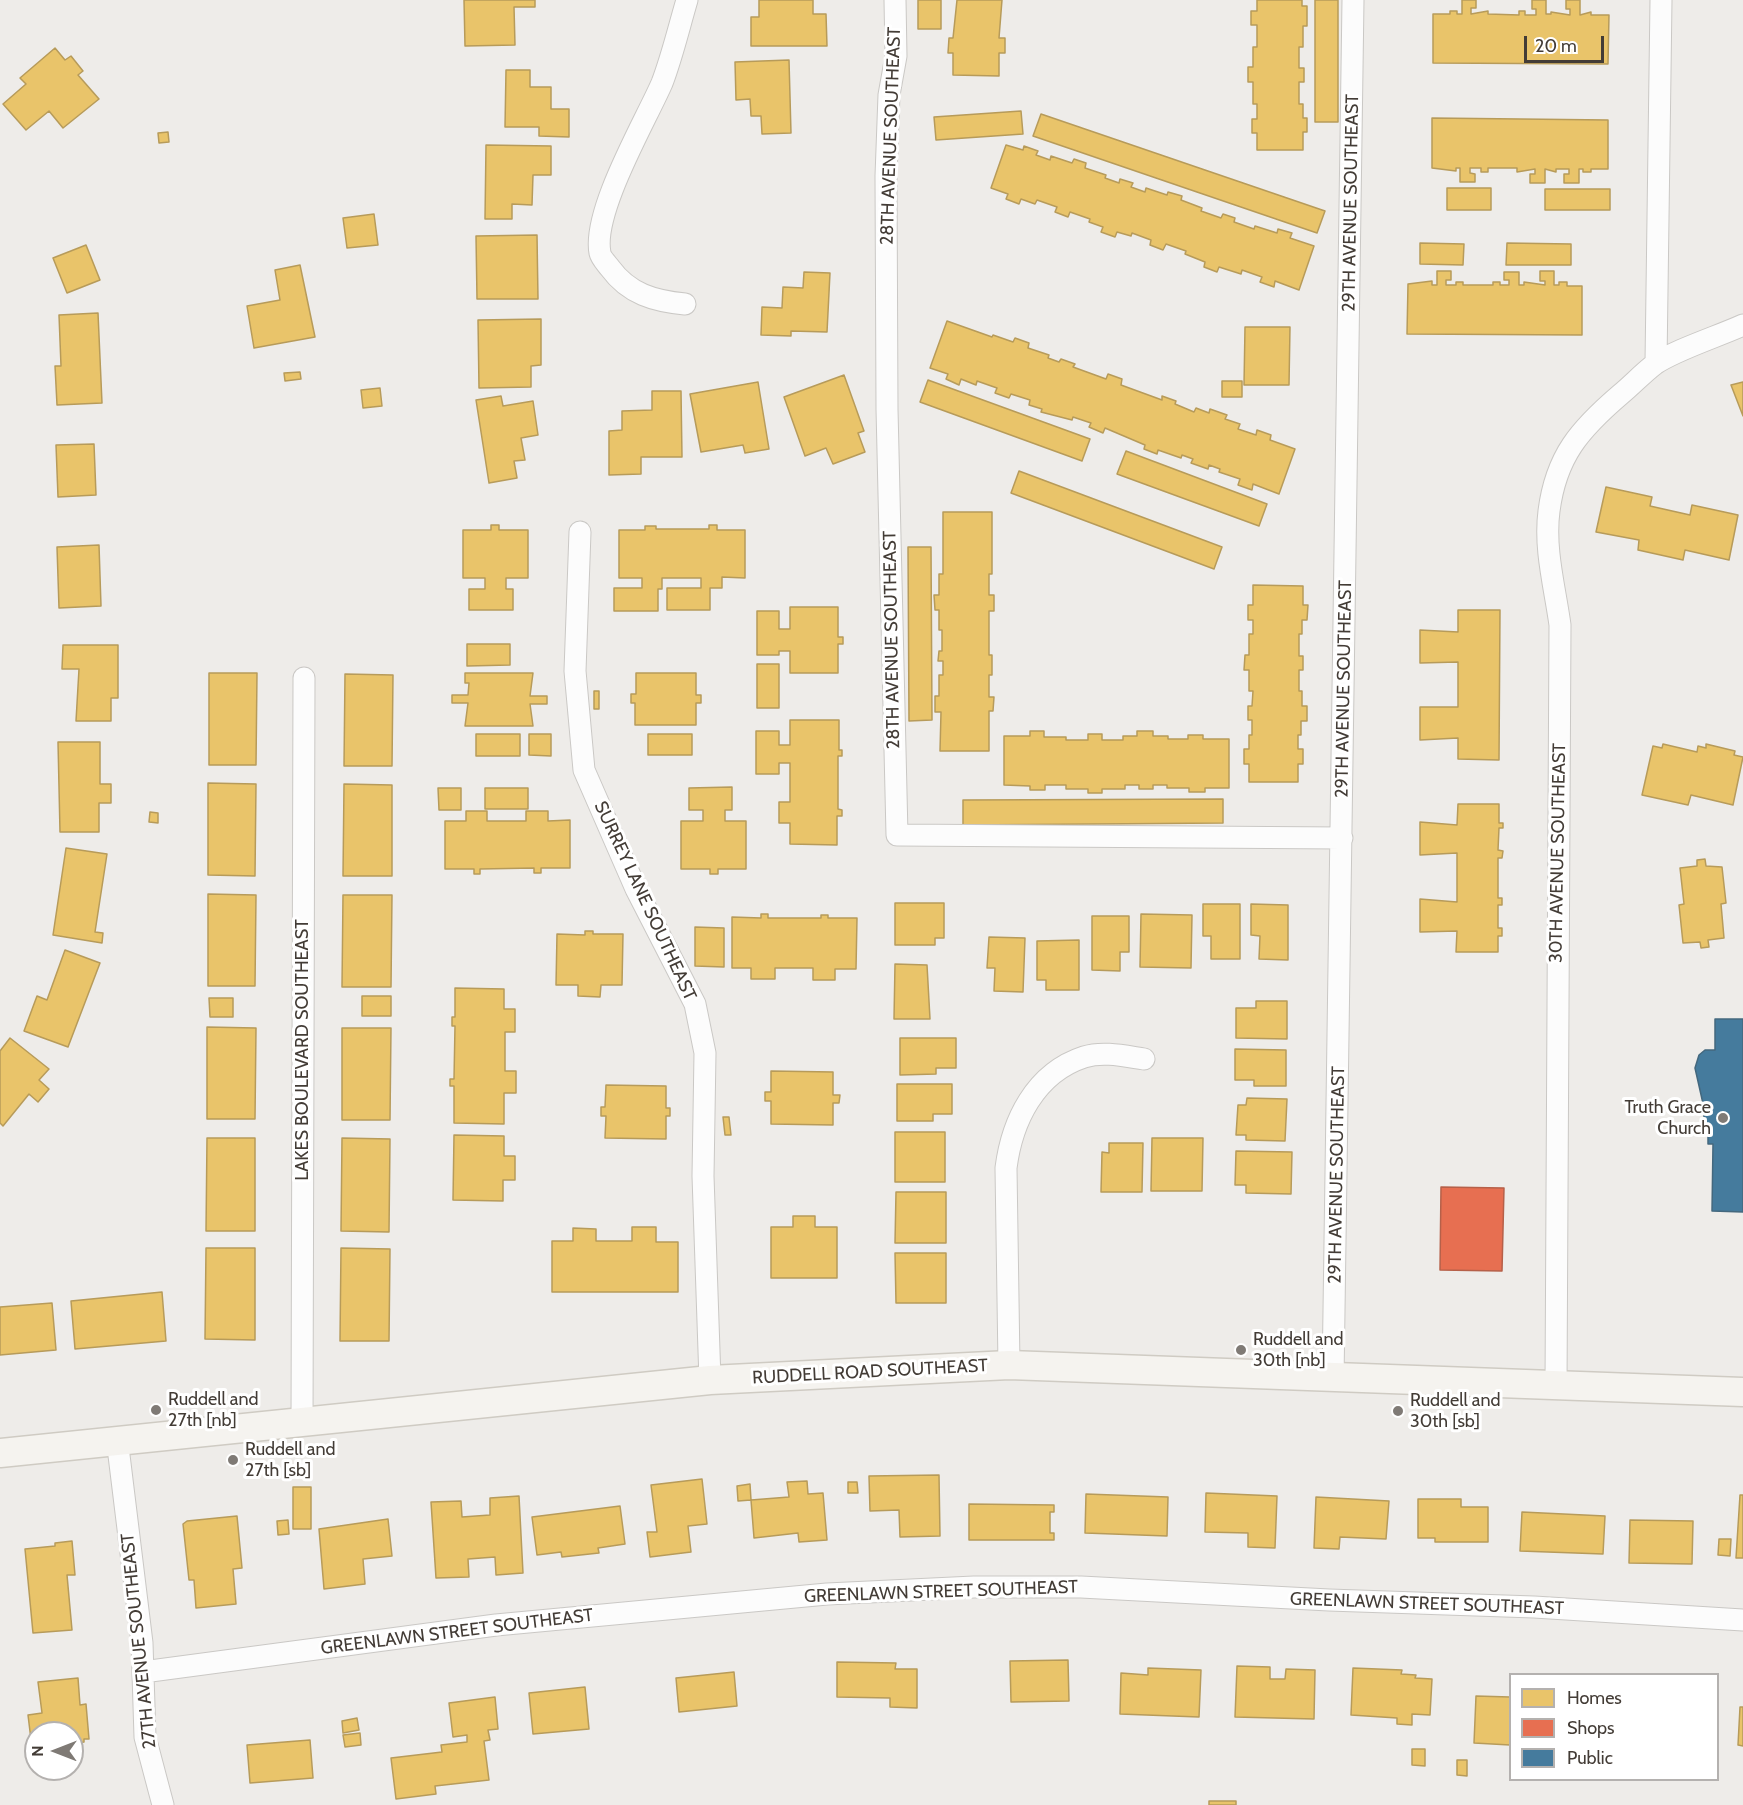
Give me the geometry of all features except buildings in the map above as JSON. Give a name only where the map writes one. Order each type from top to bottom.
[{"type":"main road","name":"RUDDELL ROAD SOUTHEAST","points":[[0,1453],[117,1439],[302,1423],[711,1380],[1009,1365],[1333,1379],[1743,1392]]},
{"type":"street","points":[[685,304],[657,301],[635,293],[614,273],[600,254],[601,230],[611,194],[662,82],[687,0]]},
{"type":"street","name":"28TH AVENUE SOUTHEAST","points":[[895,0],[896,56],[889,95],[886,199],[887,421],[897,835],[1342,838]]},
{"type":"street","name":"29TH AVENUE SOUTHEAST","points":[[1333,1379],[1353,0]]},
{"type":"street","points":[[1656,363],[1661,0]]},
{"type":"street","name":"30TH AVENUE SOUTHEAST","points":[[1556,1385],[1560,625],[1548,543],[1548,513],[1554,482],[1565,454],[1578,433],[1599,411],[1656,363],[1743,325]]},
{"type":"street","name":"SURREY LANE SOUTHEAST","points":[[580,532],[575,671],[584,770],[636,889],[695,1004],[705,1053],[703,1176],[711,1380]]},
{"type":"street","name":"LAKES BOULEVARD SOUTHEAST","points":[[302,1423],[304,678]]},
{"type":"street","points":[[1009,1365],[1006,1168],[1010,1140],[1020,1113],[1037,1088],[1057,1071],[1084,1057],[1108,1054],[1144,1059]]},
{"type":"street","name":"27TH AVENUE SOUTHEAST","points":[[117,1439],[142,1643],[145,1737],[164,1805]]},
{"type":"street","name":"GREENLAWN STREET SOUTHEAST","points":[[143,1672],[496,1625],[827,1594],[974,1587],[1081,1587],[1329,1600],[1534,1607],[1743,1620]]},
{"type":"place","name":"Truth Grace Church","points":[[1723,1118]]},
{"type":"place","name":"Ruddell and 30th [nb]","points":[[1241,1350]]},
{"type":"place","name":"Ruddell and 27th [nb]","points":[[156,1410]]},
{"type":"place","name":"Ruddell and 30th [sb]","points":[[1398,1411]]},
{"type":"place","name":"Ruddell and 27th [sb]","points":[[233,1460]]}]
